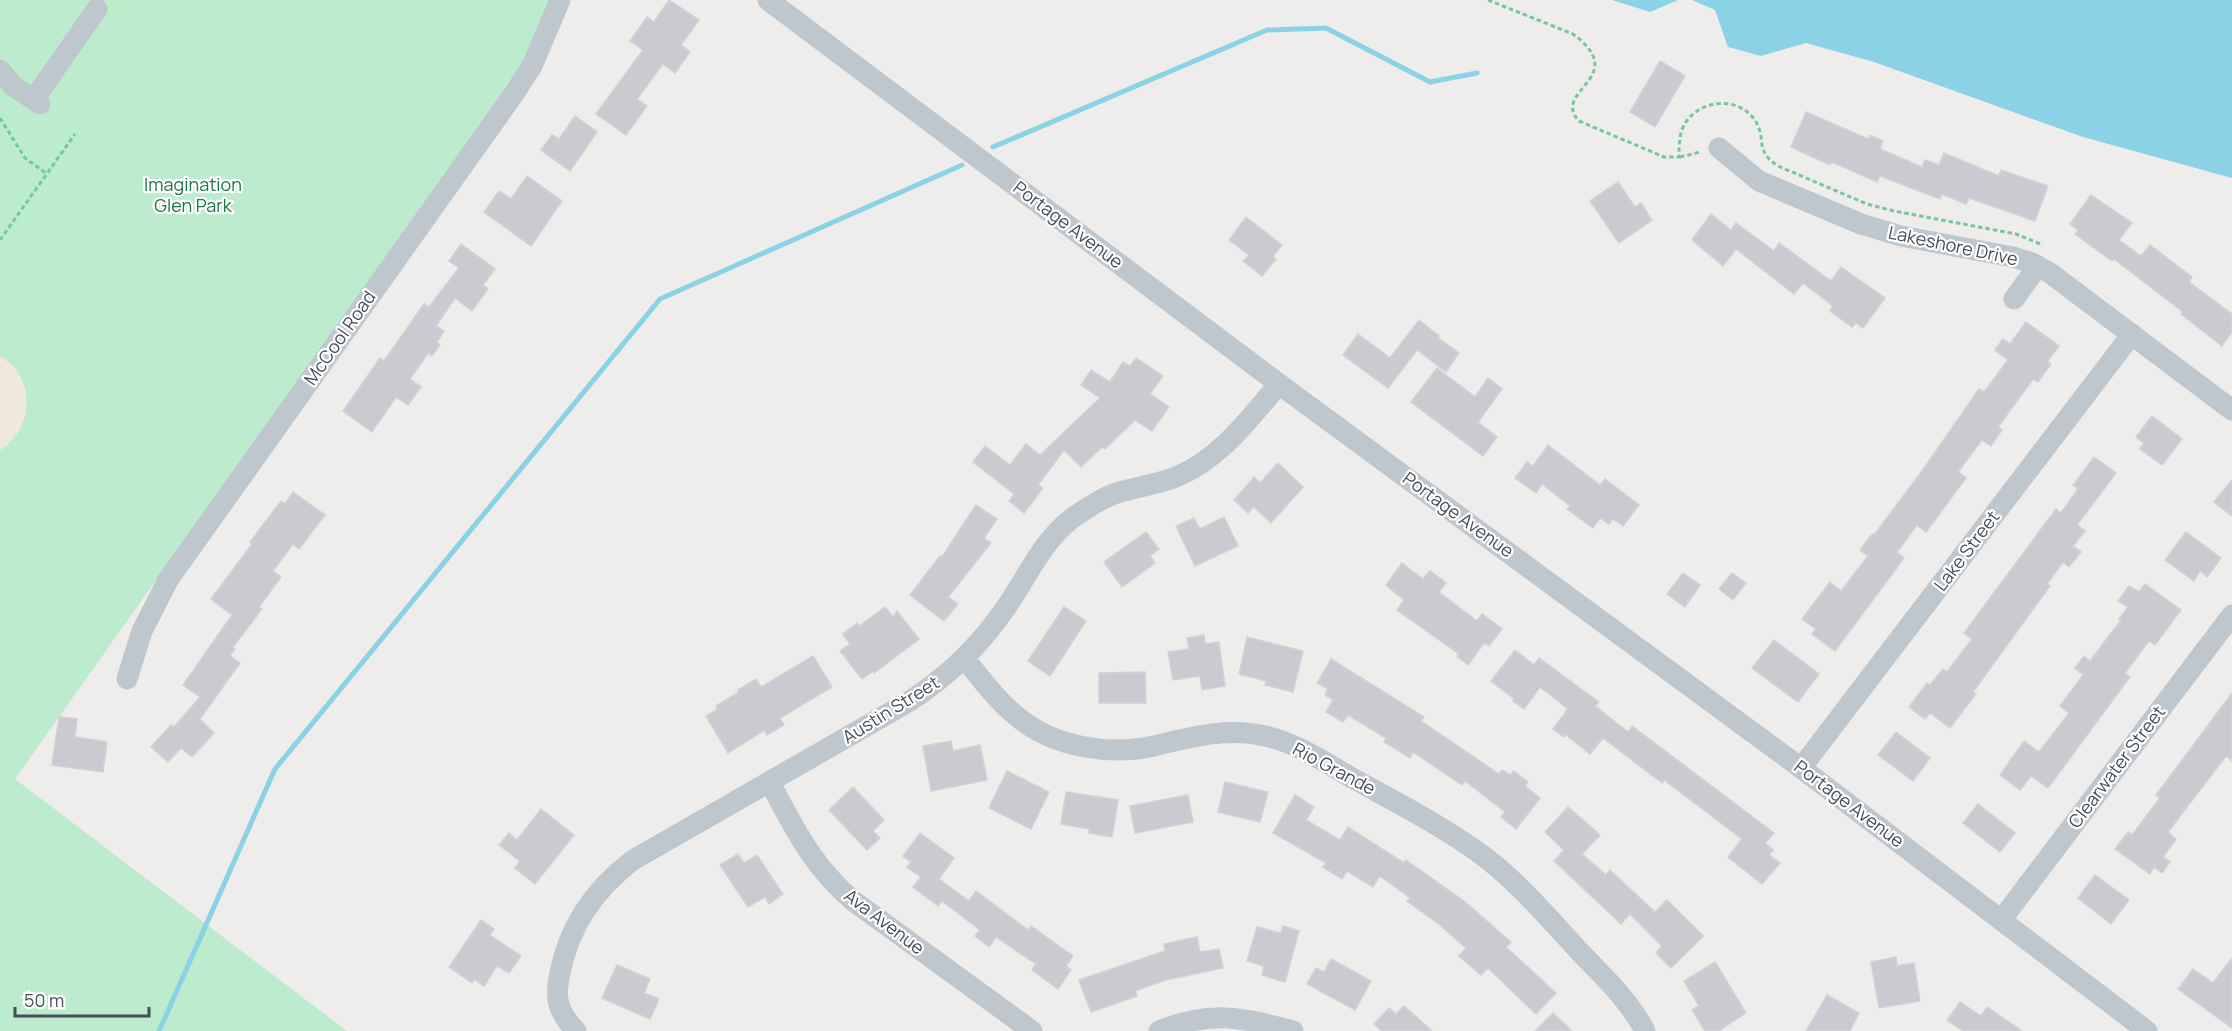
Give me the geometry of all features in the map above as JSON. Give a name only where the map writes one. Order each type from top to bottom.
[{"type":"street","name":"McCool Road","points":[[127,679],[142,632],[168,580],[511,98],[532,66],[560,0]]},
{"type":"street","name":"Portage Avenue","points":[[768,0],[1280,384],[1801,768],[2147,1031]]},
{"type":"street","points":[[0,70],[13,86],[37,101],[96,8]]},
{"type":"street","name":"Lakeshore Drive","points":[[1719,148],[1759,181],[1862,224],[1900,236],[2013,257],[2042,257],[2050,273],[2232,410]]},
{"type":"street","points":[[2014,299],[2042,257]]},
{"type":"street","name":"Lake Street","points":[[1801,768],[2132,334]]},
{"type":"street","name":"Austin Street","points":[[571,1025],[558,1003],[558,984],[562,962],[568,939],[598,891],[633,860],[910,702],[937,683],[964,659],[1002,613],[1051,539],[1071,519],[1114,494],[1168,480],[1201,464],[1220,451],[1280,384]]},
{"type":"street","name":"Clearwater Street","points":[[2002,920],[2232,615]]},
{"type":"street","name":"Rio Grande","points":[[964,659],[1000,701],[1020,719],[1040,732],[1069,743],[1097,749],[1125,749],[1152,746],[1192,736],[1233,731],[1265,736],[1295,746],[1450,832],[1488,860],[1525,894],[1622,996],[1645,1031]]},
{"type":"street","name":"Ava Avenue","points":[[770,783],[798,836],[818,867],[834,885],[1032,1031]]},
{"type":"street","points":[[1159,1031],[1176,1024],[1222,1017],[1248,1019],[1293,1031]]},
{"type":"path","points":[[1488,0],[1573,34],[1585,42],[1593,53],[1596,67],[1587,84],[1576,95],[1571,107],[1572,114],[1579,121],[1664,157],[1679,157],[1679,140],[1684,126],[1693,114],[1707,105],[1724,102],[1741,107],[1754,119],[1760,134],[1762,151],[1767,159],[1778,166],[1867,204],[2016,234],[2036,241],[2042,257]]},
{"type":"path","points":[[0,118],[25,158],[46,174]]},
{"type":"path","points":[[0,240],[75,134]]},
{"type":"green space","name":"Imagination Glen Park","points":[[0,0],[550,0],[527,57],[15,779],[347,1031],[0,1031]]},
{"type":"sand","points":[[0,356],[13,366],[21,379],[27,401],[23,423],[10,442],[0,450]]},
{"type":"water","points":[[1612,0],[1678,0],[1650,12]]},
{"type":"water","points":[[1692,0],[2232,0],[2232,178],[2083,137],[1874,62],[1806,43],[1761,56],[1728,47],[1715,10]]},
{"type":"building","points":[[669,0],[699,20],[681,45],[690,52],[675,73],[663,64],[637,99],[647,106],[626,135],[596,114],[643,50],[630,41],[647,17],[654,22]]},
{"type":"building","points":[[1660,61],[1685,76],[1655,127],[1630,112]]},
{"type":"building","points":[[1806,112],[1868,139],[1870,135],[1883,141],[1880,149],[1922,167],[1925,160],[1939,165],[1944,153],[1999,176],[2001,170],[2048,186],[2035,221],[1969,198],[1966,204],[1942,194],[1940,199],[1880,176],[1877,182],[1832,162],[1830,165],[1791,147]]},
{"type":"building","points":[[575,116],[597,132],[570,171],[541,150],[552,135],[559,139]]},
{"type":"building","points":[[527,176],[562,201],[531,246],[484,212],[499,191],[511,199]]},
{"type":"building","points":[[1618,182],[1635,207],[1641,203],[1652,220],[1619,243],[1590,201]]},
{"type":"building","points":[[2091,195],[2132,223],[2119,240],[2141,256],[2150,245],[2192,277],[2189,282],[2232,314],[2232,332],[2222,346],[2181,314],[2183,312],[2114,259],[2112,261],[2075,234],[2078,230],[2070,224]]},
{"type":"building","points":[[1711,214],[1731,230],[1736,223],[1774,251],[1779,243],[1831,281],[1841,267],[1885,298],[1863,328],[1856,323],[1852,327],[1830,311],[1833,306],[1803,283],[1794,294],[1736,249],[1723,266],[1692,240]]},
{"type":"building","points":[[1246,217],[1282,245],[1273,256],[1276,259],[1262,276],[1243,261],[1249,255],[1229,240]]},
{"type":"building","points":[[461,244],[495,269],[483,285],[488,289],[472,311],[455,298],[436,326],[444,331],[437,342],[440,345],[432,356],[428,353],[410,379],[421,387],[408,405],[396,397],[372,432],[343,411],[380,358],[384,361],[424,304],[429,307],[459,268],[449,261]]},
{"type":"building","points":[[1419,320],[1459,353],[1446,372],[1417,350],[1388,388],[1343,355],[1358,334],[1390,358]]},
{"type":"building","points":[[2026,322],[2059,346],[2047,362],[2051,364],[2038,382],[2033,379],[1998,427],[2002,430],[1991,446],[1982,440],[1958,472],[1966,478],[1926,532],[1917,525],[1897,552],[1904,558],[1835,651],[1812,634],[1816,629],[1802,619],[1830,582],[1841,591],[1868,556],[1860,550],[1922,471],[1979,389],[1984,392],[2008,360],[1995,350],[2003,339],[2010,344]]},
{"type":"building","points":[[1136,358],[1163,376],[1150,394],[1169,407],[1152,431],[1135,420],[1105,449],[1102,447],[1081,467],[1064,450],[1038,485],[1043,488],[1024,513],[1009,501],[1014,494],[973,462],[985,446],[1010,465],[1026,444],[1040,455],[1100,398],[1081,385],[1091,370],[1110,382],[1123,362],[1130,366]]},
{"type":"building","points":[[1437,368],[1475,397],[1488,378],[1502,389],[1478,422],[1497,437],[1483,456],[1411,402]]},
{"type":"building","points":[[2152,416],[2182,439],[2162,465],[2140,449],[2144,443],[2136,437]]},
{"type":"building","points":[[1548,445],[1600,485],[1605,479],[1639,505],[1623,526],[1613,519],[1609,524],[1600,518],[1593,528],[1567,509],[1570,506],[1542,484],[1536,493],[1515,478],[1527,462],[1533,466]]},
{"type":"building","points":[[2094,457],[2116,473],[2077,525],[2085,531],[2073,546],[2081,552],[2069,567],[2063,562],[2047,584],[2050,586],[1973,692],[1976,694],[1950,728],[1930,713],[1925,719],[1909,707],[1927,683],[1930,685],[1943,669],[1947,672],[1972,639],[1964,633],[2056,509],[2061,513],[2078,489],[2073,485]]},
{"type":"building","points":[[1278,463],[1303,487],[1271,523],[1254,507],[1248,513],[1234,500],[1254,477],[1260,483]]},
{"type":"building","points":[[2232,480],[2232,516],[2214,502]]},
{"type":"building","points":[[293,492],[325,515],[299,549],[293,544],[273,571],[281,577],[259,607],[262,609],[233,647],[235,649],[230,656],[240,663],[200,719],[214,733],[192,757],[181,748],[168,762],[151,747],[171,725],[174,727],[200,697],[183,685],[232,615],[211,599],[281,501],[285,504]]},
{"type":"building","points":[[976,505],[997,519],[984,538],[991,543],[948,597],[958,604],[944,621],[910,595],[940,556],[942,557]]},
{"type":"building","points":[[1224,517],[1238,546],[1195,566],[1176,526],[1194,518],[1200,529]]},
{"type":"building","points":[[1146,532],[1159,549],[1150,556],[1155,563],[1122,587],[1104,562]]},
{"type":"building","points":[[2186,532],[2221,558],[2207,577],[2200,571],[2194,581],[2165,560]]},
{"type":"building","points":[[1402,563],[1423,579],[1430,571],[1446,583],[1439,592],[1477,621],[1482,614],[1502,629],[1489,646],[1484,643],[1468,665],[1457,656],[1459,654],[1397,610],[1404,600],[1386,585]]},
{"type":"building","points":[[1683,573],[1700,585],[1685,607],[1667,594]]},
{"type":"building","points":[[1732,573],[1746,583],[1733,600],[1719,589]]},
{"type":"building","points":[[2145,584],[2181,610],[2155,645],[2149,641],[2125,673],[2130,677],[2048,788],[2031,776],[2020,790],[2000,775],[2024,741],[2039,752],[2069,713],[2060,706],[2083,675],[2075,668],[2084,656],[2090,661],[2121,620],[2119,619],[2128,607],[2118,601],[2129,586],[2139,592]]},
{"type":"building","points":[[885,607],[893,617],[897,611],[919,639],[874,673],[873,671],[862,679],[840,651],[850,644],[843,634],[857,623],[859,626]]},
{"type":"building","points":[[1064,607],[1086,621],[1050,676],[1028,661]]},
{"type":"building","points":[[1204,635],[1205,644],[1219,642],[1225,686],[1202,690],[1200,676],[1173,680],[1168,652],[1189,649],[1187,638]]},
{"type":"building","points":[[1247,637],[1303,651],[1293,692],[1265,685],[1266,681],[1239,674]]},
{"type":"building","points":[[1774,640],[1819,674],[1798,702],[1752,668]]},
{"type":"building","points":[[1515,650],[1534,665],[1539,658],[1599,702],[1595,706],[1628,732],[1632,726],[1774,833],[1765,843],[1773,850],[1769,855],[1780,863],[1762,884],[1728,857],[1742,839],[1664,780],[1662,783],[1603,738],[1590,754],[1566,735],[1564,737],[1553,729],[1568,709],[1540,687],[1524,709],[1491,681]]},
{"type":"building","points":[[813,656],[832,687],[780,718],[784,725],[767,735],[765,730],[728,753],[706,716],[718,709],[716,706],[756,679],[761,687]]},
{"type":"building","points":[[1331,659],[1424,717],[1421,721],[1499,774],[1502,770],[1510,775],[1514,771],[1528,782],[1525,786],[1540,798],[1516,829],[1501,817],[1505,812],[1465,781],[1462,785],[1413,752],[1410,758],[1384,742],[1386,738],[1348,715],[1343,722],[1326,712],[1333,700],[1325,695],[1328,689],[1317,683]]},
{"type":"building","points":[[1145,672],[1146,703],[1099,703],[1099,673]]},
{"type":"building","points":[[2232,693],[2232,761],[2226,756],[2168,832],[2176,839],[2163,857],[2170,862],[2162,873],[2154,867],[2150,874],[2115,849],[2128,832],[2132,835],[2160,798],[2156,795]]},
{"type":"building","points":[[59,717],[77,719],[75,737],[107,742],[103,772],[52,765]]},
{"type":"building","points":[[1896,732],[1930,758],[1913,781],[1878,755]]},
{"type":"building","points":[[951,741],[953,751],[980,745],[987,780],[931,791],[923,746]]},
{"type":"building","points":[[1007,771],[1049,792],[1031,829],[989,808]]},
{"type":"building","points":[[1225,782],[1268,792],[1260,822],[1218,812]]},
{"type":"building","points":[[853,787],[884,820],[873,831],[880,838],[867,850],[829,810]]},
{"type":"building","points":[[1066,792],[1118,800],[1112,837],[1089,833],[1089,829],[1061,824]]},
{"type":"building","points":[[1188,795],[1193,822],[1135,833],[1130,806]]},
{"type":"building","points":[[1295,795],[1314,807],[1306,820],[1340,840],[1348,827],[1404,863],[1406,860],[1464,901],[1511,942],[1506,947],[1556,993],[1536,1014],[1488,968],[1481,975],[1459,956],[1466,948],[1407,901],[1410,898],[1380,876],[1373,887],[1347,871],[1342,879],[1323,867],[1326,863],[1273,833]]},
{"type":"building","points":[[1978,804],[2015,833],[2000,852],[1963,823]]},
{"type":"building","points":[[1568,807],[1600,835],[1582,854],[1606,875],[1610,870],[1655,912],[1667,900],[1703,936],[1671,968],[1656,953],[1662,946],[1630,914],[1621,924],[1554,861],[1564,850],[1545,832]]},
{"type":"building","points":[[541,809],[574,835],[535,884],[515,868],[520,861],[499,845],[509,833],[517,840]]},
{"type":"building","points":[[920,833],[954,858],[939,879],[969,901],[976,891],[1028,930],[1031,926],[1073,956],[1066,966],[1071,970],[1058,989],[1032,970],[1036,964],[996,937],[989,947],[975,936],[980,930],[942,901],[938,906],[913,887],[921,877],[907,867],[911,862],[903,856]]},
{"type":"building","points":[[738,854],[744,863],[757,855],[783,894],[769,904],[765,897],[748,907],[720,865]]},
{"type":"building","points":[[2095,875],[2129,900],[2111,924],[2078,898]]},
{"type":"building","points":[[481,920],[494,929],[490,935],[521,956],[509,973],[497,966],[484,986],[474,979],[472,983],[449,967]]},
{"type":"building","points":[[1283,926],[1299,931],[1285,982],[1262,975],[1264,966],[1247,961],[1257,927],[1281,933]]},
{"type":"building","points":[[1197,937],[1200,952],[1219,949],[1223,968],[1166,980],[1135,991],[1137,996],[1091,1012],[1079,980],[1165,951],[1164,944]]},
{"type":"building","points":[[1896,957],[1897,966],[1914,963],[1920,1001],[1879,1008],[1871,962]]},
{"type":"building","points":[[2232,958],[2232,1028],[2178,989],[2193,969],[2213,983]]},
{"type":"building","points":[[1331,959],[1371,981],[1355,1010],[1307,984],[1316,968],[1324,972]]},
{"type":"building","points":[[1715,962],[1746,1013],[1718,1031],[1705,1031],[1692,1010],[1699,1006],[1684,981]]},
{"type":"building","points":[[617,965],[650,979],[644,993],[659,999],[650,1019],[602,998]]},
{"type":"building","points":[[1827,995],[1859,1013],[1850,1031],[1806,1031]]},
{"type":"building","points":[[1960,1002],[1981,1016],[1987,1007],[2022,1031],[1963,1031],[1947,1020]]},
{"type":"building","points":[[1404,1006],[1432,1031],[1382,1031],[1374,1024],[1389,1008],[1396,1014]]},
{"type":"building","points":[[1553,1013],[1572,1031],[1535,1031]]},
{"type":"waterway","points":[[993,147],[1267,30],[1326,28],[1430,82],[1477,73]]},
{"type":"waterway","points":[[159,1031],[275,769],[660,299],[962,165]]}]
